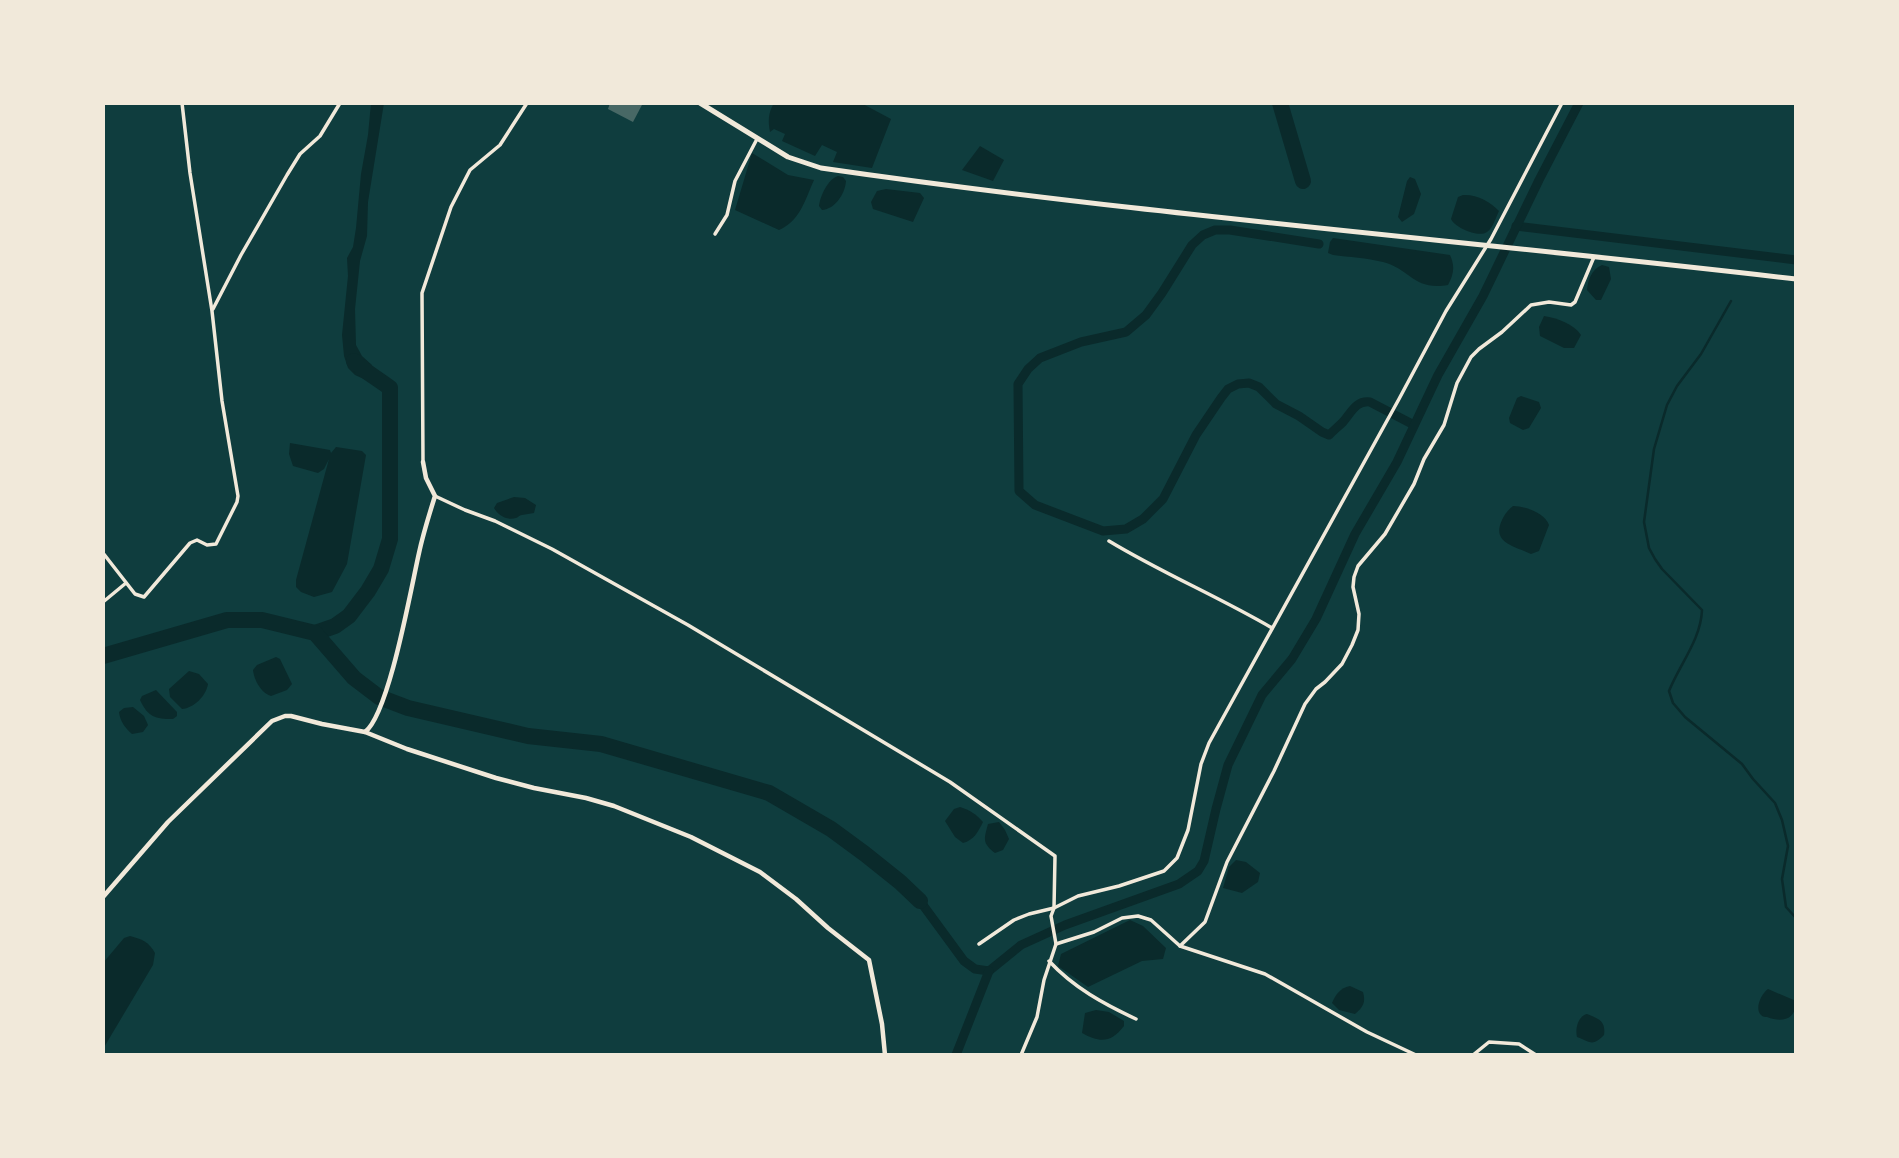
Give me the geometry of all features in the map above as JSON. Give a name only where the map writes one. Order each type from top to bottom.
[{"type":"main road","points":[[700,103],[788,157],[830,170],[1172,213],[1796,279]]},
{"type":"street","points":[[103,553],[135,594],[144,597],[194,541],[211,546],[216,544],[237,502],[182,103]]},
{"type":"street","points":[[212,311],[287,175],[300,154],[320,136],[340,103]]},
{"type":"street","points":[[527,103],[500,145],[470,170],[451,206],[422,293],[424,462],[426,478],[435,496],[552,549],[688,625],[950,782],[1055,856],[1054,908],[1051,916],[1056,944],[1044,980],[1037,1017],[1021,1055]]},
{"type":"street","points":[[979,944],[1014,920],[1054,908],[1078,896],[1164,871],[1177,858],[1188,830],[1201,764],[1209,743],[1446,312],[1491,239],[1562,103]]},
{"type":"street","points":[[715,234],[727,215],[735,181],[757,139]]},
{"type":"street","points":[[1180,946],[1205,922],[1227,862],[1305,704],[1316,689],[1342,664],[1352,645],[1358,630],[1359,614],[1353,587],[1358,566],[1385,534],[1414,484],[1424,459],[1444,425],[1457,383],[1471,357],[1531,305],[1575,302],[1594,257]]},
{"type":"street","points":[[365,732],[372,725],[391,677],[420,548],[435,496]]},
{"type":"street","points":[[1109,541],[1272,628]]},
{"type":"street","points":[[103,602],[126,583]]},
{"type":"street","points":[[103,897],[169,822],[272,721],[291,716],[365,732],[496,778],[614,806],[691,837],[760,872],[869,960],[882,1024],[885,1055]]},
{"type":"street","points":[[1056,944],[1094,932],[1122,918],[1138,916],[1151,920],[1180,946],[1265,974],[1367,1032],[1416,1055]]},
{"type":"street","points":[[1049,961],[1061,974],[1087,993],[1136,1019]]},
{"type":"street","points":[[1473,1055],[1489,1042],[1519,1044],[1536,1055]]},
{"type":"water","points":[[371,103],[384,103],[355,309],[356,345],[362,356],[372,365],[366,380],[348,368],[342,335],[348,276],[347,258],[353,247],[356,228]]},
{"type":"water","points":[[774,103],[861,103],[891,119],[872,168],[833,162],[837,152],[822,145],[815,156],[782,141],[785,134],[774,129],[770,132],[769,117]]},
{"type":"water","points":[[980,146],[1004,160],[993,181],[962,170]]},
{"type":"water","points":[[752,153],[788,175],[814,180],[797,215],[779,230],[735,210]]},
{"type":"water","points":[[838,176],[846,181],[844,191],[835,204],[822,210],[819,206],[823,193],[828,184]]},
{"type":"water","points":[[1410,177],[1415,179],[1421,194],[1414,214],[1402,222],[1398,217]]},
{"type":"water","points":[[886,189],[920,193],[924,198],[913,222],[873,209],[871,202],[877,191]]},
{"type":"water","points":[[1463,195],[1483,199],[1499,211],[1487,232],[1479,234],[1468,231],[1457,226],[1451,219],[1458,197]]},
{"type":"water","points":[[1333,238],[1450,255],[1452,277],[1448,285],[1427,285],[1383,262],[1333,255],[1328,253]]},
{"type":"water","points":[[1602,265],[1609,267],[1611,279],[1601,300],[1596,300],[1587,290],[1587,286],[1593,272]]},
{"type":"water","points":[[1544,316],[1565,322],[1578,331],[1581,335],[1574,348],[1564,348],[1540,336],[1539,327]]},
{"type":"water","points":[[1521,396],[1539,402],[1541,408],[1529,428],[1523,430],[1510,423],[1509,418],[1517,398]]},
{"type":"water","points":[[290,443],[330,450],[331,453],[336,447],[362,451],[366,455],[347,564],[332,592],[314,597],[301,592],[296,587],[296,580],[329,459],[324,469],[318,473],[293,466],[289,454]]},
{"type":"water","points":[[514,497],[525,498],[536,505],[534,513],[509,519],[494,508],[497,503]]},
{"type":"water","points":[[1513,506],[1534,511],[1547,521],[1549,525],[1539,551],[1531,554],[1502,539],[1499,528],[1506,513]]},
{"type":"water","points":[[276,657],[280,659],[292,684],[287,690],[271,696],[259,686],[253,670],[257,665]]},
{"type":"water","points":[[189,671],[199,674],[208,684],[199,701],[182,709],[170,697],[169,689]]},
{"type":"water","points":[[156,690],[177,712],[173,719],[153,716],[143,706],[140,700],[142,696]]},
{"type":"water","points":[[133,707],[144,716],[148,725],[143,732],[132,734],[123,724],[119,712]]},
{"type":"water","points":[[960,807],[983,822],[973,838],[963,843],[955,837],[945,821],[954,809]]},
{"type":"water","points":[[999,822],[1009,839],[1003,850],[995,853],[986,843],[985,837],[988,824]]},
{"type":"water","points":[[1236,860],[1246,862],[1260,873],[1258,882],[1242,893],[1223,888],[1229,867]]},
{"type":"water","points":[[1130,920],[1143,926],[1166,948],[1163,959],[1142,961],[1088,987],[1058,966],[1061,954]]},
{"type":"water","points":[[130,936],[150,946],[155,953],[153,965],[103,1049],[103,963],[124,938]]},
{"type":"water","points":[[1350,986],[1363,992],[1364,996],[1363,1004],[1355,1014],[1339,1010],[1332,1003],[1339,992]]},
{"type":"water","points":[[1768,989],[1796,1001],[1791,1016],[1778,1020],[1761,1015],[1761,997]]},
{"type":"water","points":[[1096,1010],[1109,1012],[1124,1021],[1124,1026],[1114,1036],[1105,1040],[1094,1039],[1082,1033],[1085,1013]]},
{"type":"water","points":[[1587,1014],[1598,1019],[1604,1027],[1604,1035],[1594,1042],[1577,1037],[1578,1023],[1581,1017]]},
{"type":"building","points":[[610,103],[643,103],[633,122],[608,109]]},
{"type":"waterway","points":[[1280,103],[1303,181]]},
{"type":"waterway","points":[[920,901],[964,961],[975,969],[989,971],[1021,945],[1065,925],[1179,884],[1198,871],[1204,861],[1228,765],[1262,695],[1292,659],[1316,619],[1355,534],[1397,462],[1438,375],[1483,296],[1579,103]]},
{"type":"waterway","points":[[1516,226],[1796,260]]},
{"type":"waterway","points":[[1319,244],[1215,230],[1203,235],[1192,245],[1146,315],[1126,332],[1081,342],[1040,358],[1018,384],[1019,491],[1035,505],[1103,531],[1126,529],[1143,519],[1163,499],[1196,435],[1228,389],[1238,384],[1249,383],[1259,387],[1276,404],[1329,435],[1354,408],[1365,402],[1370,402],[1414,425]]},
{"type":"waterway","points":[[1731,301],[1701,354],[1677,386],[1667,405],[1654,449],[1644,522],[1649,548],[1655,559],[1702,610],[1694,641],[1669,691],[1673,703],[1685,717],[1742,764],[1775,803],[1788,846],[1782,879],[1786,907],[1796,918]]},
{"type":"waterway","points":[[315,633],[335,626],[349,616],[381,569],[390,539],[390,388],[354,361]]},
{"type":"waterway","points":[[103,656],[227,620],[262,620],[315,633],[354,678],[379,697],[408,708],[528,736],[601,744],[769,793],[831,829],[900,882],[920,901]]},
{"type":"waterway","points":[[956,1055],[989,971]]}]
